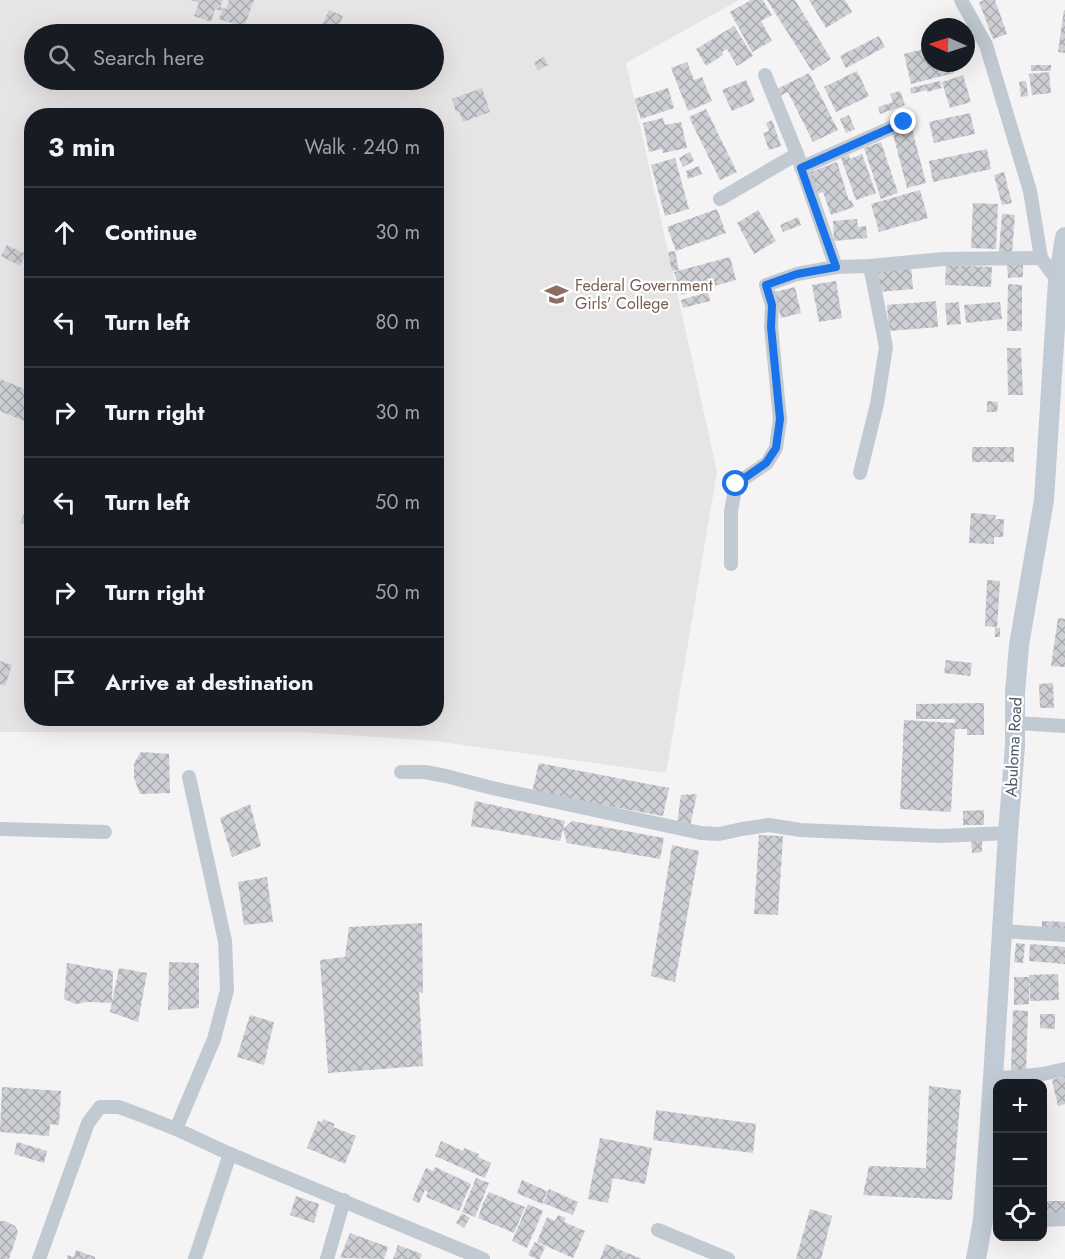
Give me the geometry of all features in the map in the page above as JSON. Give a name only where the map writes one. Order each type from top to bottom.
[{"type":"street","points":[[961,0],[986,45],[1030,191],[1041,258],[1058,280]]},
{"type":"street","points":[[765,75],[797,154],[836,267]]},
{"type":"street","points":[[801,168],[904,122]]},
{"type":"street","points":[[720,199],[797,154]]},
{"type":"street","name":"Abuloma Road","points":[[976,1259],[990,1220],[993,1079],[1016,723],[1015,693],[1019,645],[1044,500],[1058,280],[1065,237]]},
{"type":"street","points":[[731,564],[731,512],[736,484],[766,463],[776,448],[780,419],[771,327],[772,305],[766,285],[797,274],[836,267],[943,260],[1041,258]]},
{"type":"street","points":[[860,473],[877,404],[886,347],[870,266]]},
{"type":"street","points":[[1016,723],[1065,726]]},
{"type":"street","points":[[401,772],[425,772],[446,776],[701,833],[719,834],[769,825],[800,830],[940,836],[1008,833]]},
{"type":"street","points":[[176,1130],[214,1039],[227,990],[225,941],[189,777]]},
{"type":"street","points":[[0,829],[105,832]]},
{"type":"street","points":[[1002,931],[1065,935]]},
{"type":"street","points":[[993,1079],[1043,1074],[1065,1069]]},
{"type":"street","points":[[39,1259],[88,1123],[99,1107],[119,1107],[483,1259]]},
{"type":"street","points":[[195,1259],[230,1154]]},
{"type":"street","points":[[327,1259],[344,1200]]},
{"type":"street","points":[[1047,1220],[1065,1219]]},
{"type":"street","points":[[658,1230],[728,1259]]},
{"type":"shaded area","name":"Federal Government Girls' College","points":[[0,0],[739,0],[626,63],[717,472],[666,773],[435,741],[302,732],[0,732]]},
{"type":"building","points":[[191,0],[223,0],[220,7],[226,9],[229,0],[254,0],[245,24],[235,24],[219,19],[222,11],[215,9],[211,22],[194,16],[199,3]]},
{"type":"building","points":[[751,0],[763,0],[772,15],[761,21],[772,41],[752,52],[730,12]]},
{"type":"building","points":[[767,0],[795,0],[831,59],[812,71]]},
{"type":"building","points":[[809,0],[845,0],[852,12],[826,28]]},
{"type":"building","points":[[995,0],[1007,34],[993,39],[979,2]]},
{"type":"building","points":[[329,10],[343,16],[339,24],[323,24]]},
{"type":"building","points":[[1065,10],[1065,53],[1058,52]]},
{"type":"building","points":[[734,26],[753,56],[737,66],[727,49],[722,52],[723,55],[706,66],[696,49]]},
{"type":"building","points":[[879,36],[885,47],[846,68],[840,56]]},
{"type":"building","points":[[921,50],[921,72],[954,73],[911,84],[904,54]]},
{"type":"building","points":[[544,57],[548,65],[538,70],[534,62]]},
{"type":"building","points":[[687,62],[694,80],[702,77],[712,101],[688,111],[671,68]]},
{"type":"building","points":[[1031,65],[1051,65],[1051,71],[1031,71]]},
{"type":"building","points":[[857,71],[869,96],[836,112],[824,87]]},
{"type":"building","points":[[1049,72],[1051,93],[1032,95],[1029,74]]},
{"type":"building","points":[[809,73],[838,130],[813,142],[788,92],[778,97],[775,90]]},
{"type":"building","points":[[963,75],[971,102],[950,108],[942,82]]},
{"type":"building","points":[[746,80],[755,101],[732,111],[722,90]]},
{"type":"building","points":[[940,81],[942,88],[911,94],[910,88]]},
{"type":"building","points":[[1026,81],[1028,96],[1021,97],[1019,82]]},
{"type":"building","points":[[482,88],[490,112],[463,122],[459,111],[456,112],[452,99]]},
{"type":"building","points":[[668,88],[674,108],[641,119],[634,99]]},
{"type":"building","points":[[900,91],[905,105],[880,114],[878,107],[893,102],[890,94]]},
{"type":"building","points":[[706,109],[737,172],[720,180],[689,117]]},
{"type":"building","points":[[970,113],[975,134],[934,143],[929,122]]},
{"type":"building","points":[[849,115],[855,129],[846,133],[840,119]]},
{"type":"building","points":[[663,118],[665,125],[681,122],[687,148],[663,153],[662,149],[649,152],[643,123]]},
{"type":"building","points":[[772,120],[781,146],[769,150],[763,133],[769,131],[766,123]]},
{"type":"building","points":[[912,129],[926,183],[907,188],[893,134]]},
{"type":"building","points":[[881,142],[898,193],[881,199],[864,148]]},
{"type":"building","points":[[987,149],[991,169],[933,182],[929,161]]},
{"type":"building","points":[[690,152],[694,161],[683,167],[679,158]]},
{"type":"building","points":[[862,154],[876,193],[856,200],[841,158],[849,155],[850,159]]},
{"type":"building","points":[[675,158],[689,209],[665,216],[651,165]]},
{"type":"building","points":[[837,162],[849,201],[851,200],[854,207],[831,215],[823,192],[816,194],[808,173]]},
{"type":"building","points":[[699,166],[702,174],[688,179],[686,171]]},
{"type":"building","points":[[1004,172],[1012,203],[1002,205],[994,175]]},
{"type":"building","points":[[920,190],[928,218],[879,232],[871,204]]},
{"type":"building","points":[[973,203],[998,204],[996,249],[971,248]]},
{"type":"building","points":[[717,209],[726,233],[676,251],[667,227]]},
{"type":"building","points":[[758,210],[776,241],[754,254],[737,223]]},
{"type":"building","points":[[1002,214],[1015,215],[1012,253],[999,252]]},
{"type":"building","points":[[798,217],[801,225],[783,232],[780,225]]},
{"type":"building","points":[[857,219],[858,227],[866,226],[867,238],[834,241],[833,221]]},
{"type":"building","points":[[7,245],[24,253],[20,266],[1,256]]},
{"type":"building","points":[[675,251],[679,270],[672,271],[668,252]]},
{"type":"building","points":[[730,257],[736,280],[681,295],[674,272]]},
{"type":"building","points":[[1023,262],[1023,277],[1008,278],[1007,263]]},
{"type":"building","points":[[946,265],[992,267],[991,287],[945,285]]},
{"type":"building","points":[[911,266],[913,289],[880,292],[878,270]]},
{"type":"building","points":[[836,281],[842,318],[819,322],[812,285]]},
{"type":"building","points":[[1008,284],[1022,285],[1022,331],[1007,331]]},
{"type":"building","points":[[795,287],[801,313],[781,318],[775,292]]},
{"type":"building","points":[[708,292],[710,301],[683,308],[681,300]]},
{"type":"building","points":[[936,301],[938,327],[889,331],[887,305]]},
{"type":"building","points":[[959,302],[961,324],[947,325],[945,303]]},
{"type":"building","points":[[1000,302],[1002,319],[966,323],[964,305]]},
{"type":"building","points":[[1007,348],[1021,348],[1023,395],[1008,395]]},
{"type":"building","points":[[0,379],[24,389],[24,421],[0,411]]},
{"type":"building","points":[[987,401],[998,402],[997,412],[987,412]]},
{"type":"building","points":[[972,447],[1014,447],[1014,462],[972,462]]},
{"type":"building","points":[[24,513],[24,525],[20,523]]},
{"type":"building","points":[[971,513],[996,515],[995,519],[1004,519],[1003,537],[994,537],[994,544],[969,543]]},
{"type":"building","points":[[987,580],[1000,581],[997,628],[1000,628],[1000,637],[995,637],[995,627],[985,626]]},
{"type":"building","points":[[1058,618],[1065,619],[1065,667],[1051,666]]},
{"type":"building","points":[[946,660],[972,663],[970,676],[944,673]]},
{"type":"building","points":[[0,661],[12,665],[5,686],[0,684]]},
{"type":"building","points":[[1053,683],[1054,708],[1040,708],[1039,684]]},
{"type":"building","points":[[984,703],[984,735],[967,735],[967,729],[955,729],[951,812],[900,809],[904,720],[955,723],[955,719],[916,719],[916,704]]},
{"type":"building","points":[[141,752],[169,754],[170,793],[140,794],[134,778],[134,763]]},
{"type":"building","points":[[539,763],[669,788],[663,816],[532,792]]},
{"type":"building","points":[[697,794],[690,826],[677,824],[681,795]]},
{"type":"building","points":[[475,801],[565,821],[560,841],[471,826]]},
{"type":"building","points":[[250,804],[261,846],[232,857],[220,818]]},
{"type":"building","points":[[984,810],[984,825],[963,825],[963,811]]},
{"type":"building","points":[[572,821],[664,838],[660,859],[567,843],[563,829]]},
{"type":"building","points":[[759,835],[783,836],[778,915],[754,914]]},
{"type":"building","points":[[982,837],[982,852],[972,853],[971,838]]},
{"type":"building","points":[[672,845],[699,851],[675,982],[651,976]]},
{"type":"building","points":[[267,877],[273,922],[244,925],[238,882]]},
{"type":"building","points":[[1042,921],[1065,922],[1065,932],[1042,930]]},
{"type":"building","points":[[422,923],[423,993],[419,992],[423,1066],[328,1073],[320,960],[345,957],[349,927]]},
{"type":"building","points":[[1016,943],[1025,944],[1023,963],[1014,962]]},
{"type":"building","points":[[1030,944],[1065,947],[1065,964],[1029,961]]},
{"type":"building","points":[[169,962],[199,963],[199,1008],[168,1010]]},
{"type":"building","points":[[67,963],[113,971],[112,1003],[75,1004],[64,999]]},
{"type":"building","points":[[119,968],[147,973],[138,1022],[110,1012]]},
{"type":"building","points":[[1058,974],[1059,1000],[1030,1001],[1029,975]]},
{"type":"building","points":[[1014,977],[1029,977],[1029,1004],[1014,1005]]},
{"type":"building","points":[[1013,1010],[1028,1011],[1026,1072],[1011,1071]]},
{"type":"building","points":[[1040,1014],[1055,1014],[1055,1029],[1040,1028]]},
{"type":"building","points":[[250,1015],[274,1022],[264,1065],[237,1057]]},
{"type":"building","points":[[1065,1076],[1065,1104],[1058,1106],[1052,1080]]},
{"type":"building","points":[[929,1086],[961,1090],[952,1200],[863,1195],[869,1166],[926,1168]]},
{"type":"building","points":[[2,1087],[61,1091],[59,1125],[50,1124],[49,1136],[0,1132]]},
{"type":"building","points":[[656,1110],[756,1124],[753,1153],[653,1140]]},
{"type":"building","points":[[323,1119],[335,1124],[333,1127],[356,1136],[345,1164],[307,1148],[318,1121],[322,1122]]},
{"type":"building","points":[[600,1138],[652,1148],[645,1184],[613,1178],[608,1203],[588,1199]]},
{"type":"building","points":[[441,1141],[463,1151],[464,1148],[479,1154],[478,1157],[491,1163],[485,1178],[435,1156]]},
{"type":"building","points":[[17,1142],[47,1151],[44,1163],[14,1154]]},
{"type":"building","points":[[435,1167],[471,1184],[459,1211],[426,1197],[428,1192],[425,1190],[419,1203],[412,1200],[426,1168],[433,1171]]},
{"type":"building","points":[[476,1178],[489,1183],[475,1217],[462,1212]]},
{"type":"building","points":[[522,1180],[547,1191],[542,1204],[517,1193]]},
{"type":"building","points":[[549,1189],[578,1202],[573,1215],[543,1203]]},
{"type":"building","points":[[489,1192],[525,1207],[514,1233],[478,1218]]},
{"type":"building","points":[[993,1193],[993,1218],[988,1218]]},
{"type":"building","points":[[296,1196],[319,1204],[314,1223],[290,1215]]},
{"type":"building","points":[[1047,1201],[1065,1201],[1065,1217],[1047,1217]]},
{"type":"building","points":[[528,1204],[543,1211],[527,1248],[512,1241]]},
{"type":"building","points":[[810,1209],[832,1216],[821,1259],[796,1259]]},
{"type":"building","points":[[462,1213],[470,1218],[464,1228],[456,1223]]},
{"type":"building","points":[[558,1215],[566,1218],[564,1222],[585,1231],[573,1258],[537,1242],[547,1217],[555,1221]]},
{"type":"building","points":[[0,1221],[15,1226],[18,1232],[9,1259],[0,1259]]},
{"type":"building","points":[[350,1233],[388,1247],[384,1259],[340,1258]]},
{"type":"building","points":[[535,1242],[545,1247],[540,1259],[528,1255]]},
{"type":"building","points":[[606,1244],[642,1259],[600,1259]]},
{"type":"building","points":[[398,1245],[422,1254],[420,1259],[393,1259]]},
{"type":"building","points":[[76,1250],[95,1257],[95,1259],[67,1259],[68,1255],[74,1257]]},
{"type":"place","name":"Federal Government Girls' College","points":[[557,294]]},
{"type":"route","points":[[736,484],[766,463],[776,448],[780,419],[771,327],[772,305],[766,285],[797,274],[836,267],[801,168],[904,122]]}]
